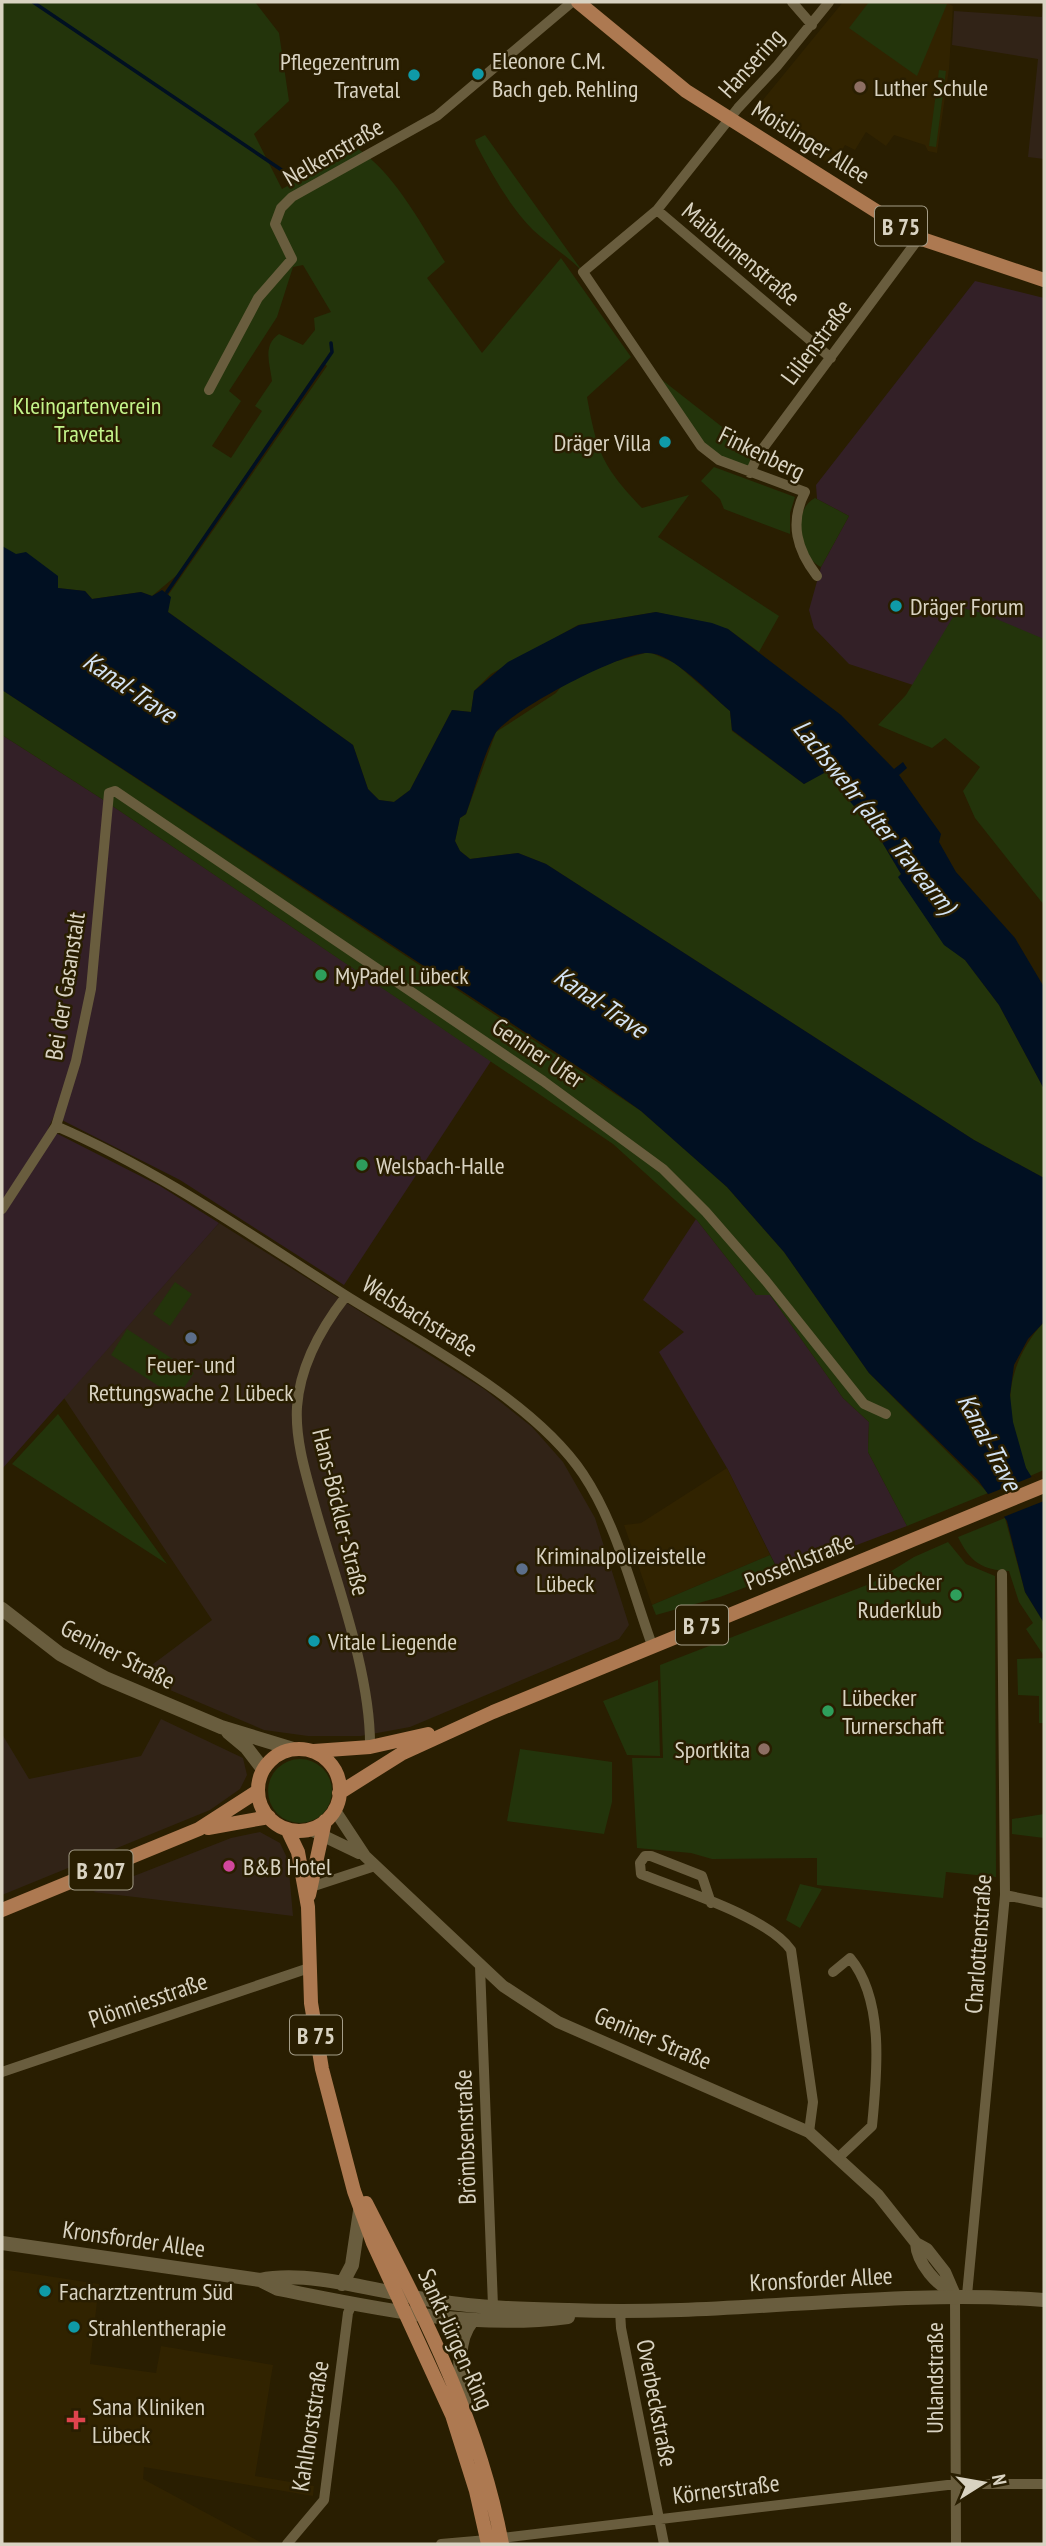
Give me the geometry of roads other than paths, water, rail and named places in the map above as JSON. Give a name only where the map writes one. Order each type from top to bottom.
[{"type":"main road","name":"Moislinger Allee","points":[[575,2],[664,75],[919,238],[1044,280]]},
{"type":"main road","name":"Possehlstraße","points":[[339,1793],[401,1754],[493,1712],[1044,1486]]},
{"type":"main road","name":"Geniner Straße","points":[[2,1609],[60,1654],[105,1678],[221,1727],[293,1749]]},
{"type":"main road","name":"Possehlstraße","points":[[313,1751],[370,1747],[413,1738],[493,1712]]},
{"type":"main road","name":"Geniner Straße","points":[[221,1727],[246,1747],[263,1769]]},
{"type":"main road","points":[[293,1749],[313,1751],[333,1768],[339,1793],[323,1823],[286,1829],[269,1817],[258,1791],[263,1769],[281,1752],[293,1749]]},
{"type":"main road","name":"B 207","points":[[2,1910],[199,1829],[258,1791]]},
{"type":"main road","name":"B 207","points":[[199,1829],[269,1817]]},
{"type":"main road","name":"Sankt-Jürgen-Ring","points":[[323,1823],[308,1907],[309,1968],[322,2069],[360,2211],[460,2437],[495,2542]]},
{"type":"main road","name":"Sankt-Jürgen-Ring","points":[[286,1829],[298,1852],[308,1907]]},
{"type":"main road","name":"Sankt-Jürgen-Ring","points":[[346,2161],[424,2316],[465,2409],[495,2542]]},
{"type":"main road","points":[[342,2284],[352,2266],[360,2211]]},
{"type":"main road","name":"Kronsforder Allee","points":[[2,2243],[260,2280],[278,2290],[472,2322],[536,2320],[601,2312],[961,2295],[1044,2300]]},
{"type":"main road","name":"Kronsforder Allee","points":[[260,2280],[276,2276],[342,2284],[415,2298],[493,2306],[601,2312]]},
{"type":"main road","points":[[465,2409],[462,2355],[464,2334],[472,2322]]},
{"type":"street","name":"Nelkenstraße","points":[[209,390],[258,298],[292,260],[275,224],[281,208],[292,197],[437,116],[575,2]]},
{"type":"street","points":[[792,2],[812,25]]},
{"type":"street","name":"Hansering","points":[[583,272],[657,210],[730,118],[829,2]]},
{"type":"street","name":"Maiblumenstraße","points":[[657,210],[831,358]]},
{"type":"street","name":"Lilienstraße","points":[[750,473],[758,455],[919,238]]},
{"type":"street","name":"Finkenberg","points":[[583,272],[701,446],[719,460],[805,492],[794,522],[805,559],[817,576]]},
{"type":"street","name":"Geniner Ufer","points":[[109,793],[115,791],[532,1074],[663,1169],[706,1212],[758,1271],[864,1404],[886,1414]]},
{"type":"street","name":"Bei der Gasanstalt","points":[[2,1209],[56,1126],[76,1061],[91,989],[109,793]]},
{"type":"street","name":"Welsbachstraße","points":[[56,1126],[136,1164],[481,1379],[557,1442],[601,1503],[652,1645]]},
{"type":"street","name":"Hans-Böckler-Straße","points":[[346,1296],[327,1321],[308,1358],[297,1406],[304,1464],[357,1658],[370,1747]]},
{"type":"street","name":"Charlottenstraße","points":[[961,2295],[1005,1895],[1002,1574]]},
{"type":"street","name":"Geniner Straße","points":[[323,1823],[365,1856],[503,1986],[558,2022],[809,2132],[878,2196],[916,2243],[927,2249],[961,2295]]},
{"type":"street","name":"Geniner Straße","points":[[323,1823],[365,1856]]},
{"type":"street","points":[[711,1903],[702,1876],[652,1856],[645,1856],[639,1863],[641,1874],[782,1937],[791,1950],[813,2102],[809,2132]]},
{"type":"street","points":[[310,1887],[375,1866]]},
{"type":"street","points":[[1005,1895],[1044,1902]]},
{"type":"street","points":[[833,1972],[850,1958],[859,1970],[868,1994],[878,2060],[872,2126],[838,2158]]},
{"type":"street","name":"Brömbsenstraße","points":[[480,1966],[493,2306]]},
{"type":"street","name":"Plönniesstraße","points":[[2,2072],[309,1968]]},
{"type":"street","name":"Uhlandstraße","points":[[956,2544],[961,2295]]},
{"type":"street","name":"Kahlhorststraße","points":[[287,2544],[324,2500],[348,2313],[352,2304]]},
{"type":"street","name":"Overbeckstraße","points":[[620,2311],[664,2544]]},
{"type":"street","name":"Körnerstraße","points":[[441,2544],[495,2542],[658,2518],[956,2484],[1044,2484]]},
{"type":"water","points":[[2,546],[16,554],[26,552],[58,576],[58,588],[85,591],[92,599],[141,592],[152,596],[162,590],[171,597],[168,612],[353,745],[368,789],[379,800],[394,802],[410,790],[452,710],[471,712],[474,691],[508,662],[579,625],[656,612],[712,623],[728,629],[841,715],[894,769],[903,762],[907,768],[899,775],[941,834],[939,842],[956,872],[1015,938],[1044,987],[1044,1089],[999,1005],[965,960],[944,945],[898,877],[901,874],[879,837],[826,772],[804,784],[732,730],[730,711],[680,667],[658,655],[634,655],[591,672],[542,698],[504,724],[495,734],[486,753],[466,814],[460,818],[455,841],[460,851],[470,859],[518,853],[546,864],[974,1140],[1044,1178],[1044,1322],[1028,1339],[1014,1365],[1010,1395],[1013,1422],[1026,1468],[1044,1497],[1044,1623],[1025,1592],[1007,1521],[978,1480],[869,1373],[784,1252],[727,1187],[641,1111],[592,1076],[2,690]]},
{"type":"waterway","points":[[33,2],[295,179]]},
{"type":"waterway","points":[[167,592],[332,352],[331,343]]},
{"type":"place","name":"Eleonore C.M. Bach geb. Rehling","points":[[478,74]]},
{"type":"place","name":"Pflegezentrum Travetal","points":[[414,75]]},
{"type":"place","name":"Luther Schule","points":[[860,87]]},
{"type":"place","name":"Dräger Villa","points":[[665,442]]},
{"type":"place","name":"Dräger Forum","points":[[896,606]]},
{"type":"place","name":"MyPadel Lübeck","points":[[321,975]]},
{"type":"place","name":"Welsbach-Halle","points":[[362,1165]]},
{"type":"place","name":"Feuer- und Rettungswache 2 Lübeck","points":[[191,1338]]},
{"type":"place","name":"Kriminalpolizeistelle Lübeck","points":[[522,1569]]},
{"type":"place","name":"Lübecker Ruderklub","points":[[956,1595]]},
{"type":"place","name":"Vitale Liegende","points":[[314,1641]]},
{"type":"place","name":"Lübecker Turnerschaft","points":[[828,1711]]},
{"type":"place","name":"Sportkita","points":[[764,1749]]},
{"type":"place","name":"B&B Hotel","points":[[229,1866]]},
{"type":"place","name":"Facharztzentrum Süd","points":[[45,2291]]},
{"type":"place","name":"Strahlentherapie","points":[[74,2327]]},
{"type":"place","name":"Sana Kliniken Lübeck","points":[[76,2420]]},
{"type":"park label","name":"Kleingartenverein Travetal","points":[[87,419]]},
{"type":"water label","name":"Kanal-Trave","points":[[130,687]]},
{"type":"water label","name":"Lachswehr (alter Travearm)","points":[[875,816]]},
{"type":"water label","name":"Kanal-Trave","points":[[601,1002]]},
{"type":"water label","name":"Kanal-Trave","points":[[990,1442]]}]
